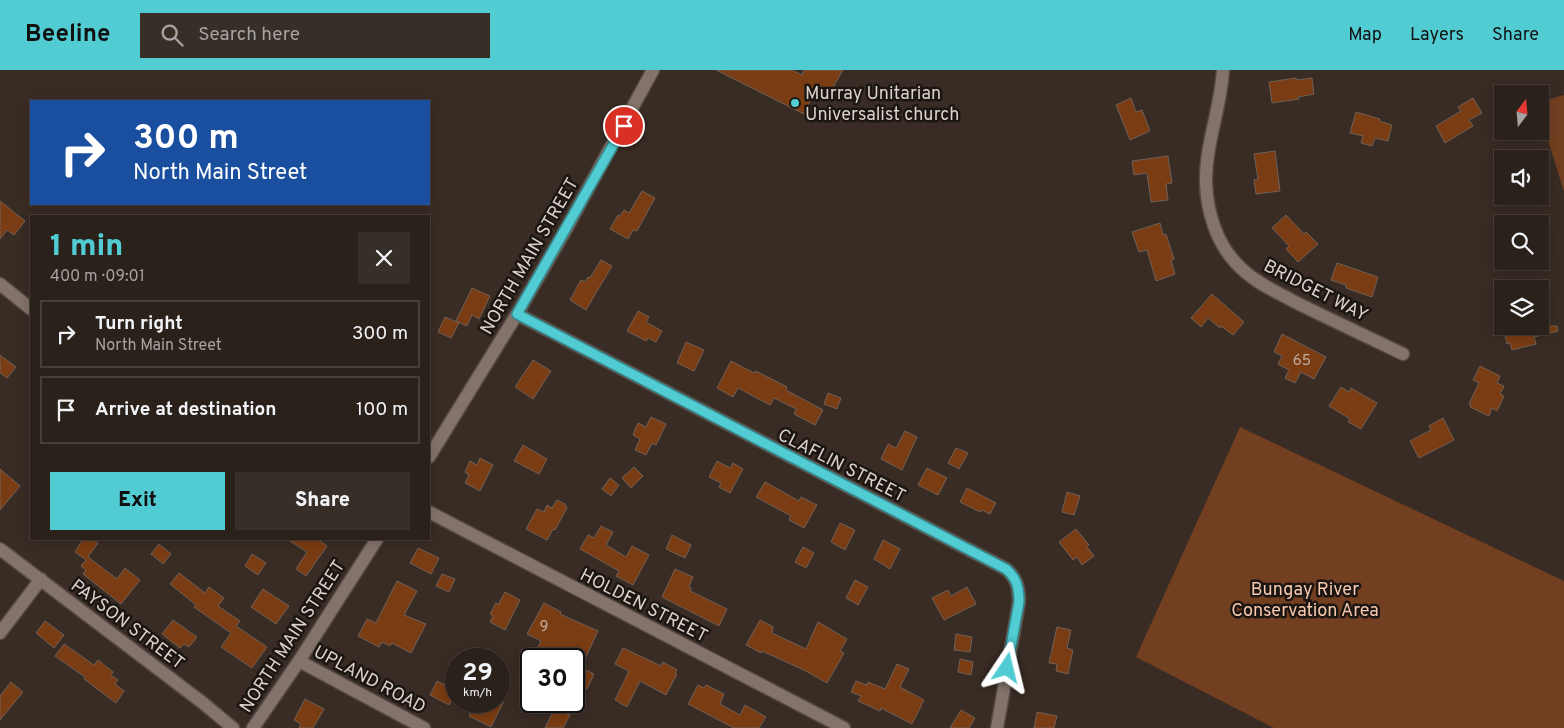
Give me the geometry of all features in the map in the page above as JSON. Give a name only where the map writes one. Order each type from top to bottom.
[{"type":"street","name":"NORTH MAIN STREET","points":[[430,455],[517,314],[565,231],[653,70]]},
{"type":"street","name":"BRIDGET WAY","points":[[1223,70],[1222,86],[1207,156],[1206,183],[1209,213],[1221,243],[1235,263],[1253,280],[1403,354]]},
{"type":"street","points":[[0,284],[30,308]]},
{"type":"street","name":"CLAFLIN STREET","points":[[517,314],[1006,569],[1014,575],[1019,593],[1019,602],[997,728]]},
{"type":"street","name":"HOLDEN STREET","points":[[430,513],[844,728]]},
{"type":"street","name":"NORTH MAIN STREET","points":[[253,728],[299,661],[376,540]]},
{"type":"street","name":"PAYSON STREET","points":[[0,549],[203,703],[233,728]]},
{"type":"street","points":[[0,633],[40,579]]},
{"type":"street","name":"UPLAND ROAD","points":[[299,661],[424,728]]},
{"type":"green space","points":[[1564,95],[1564,192],[1548,140],[1549,99]]},
{"type":"green space","name":"Bungay River Conservation Area","points":[[1240,427],[1564,581],[1564,728],[1274,728],[1136,657]]},
{"type":"building","name":"Murray Unitarian Universalist church","points":[[716,70],[792,70],[802,75],[804,70],[843,70],[831,91],[818,85],[804,114]]},
{"type":"building","points":[[1296,78],[1297,80],[1312,78],[1314,94],[1298,97],[1299,99],[1272,103],[1269,82]]},
{"type":"building","points":[[1131,98],[1136,112],[1142,110],[1150,131],[1130,140],[1116,105]]},
{"type":"building","points":[[1473,98],[1482,113],[1469,120],[1473,126],[1445,143],[1436,126],[1461,111],[1458,107]]},
{"type":"building","points":[[1356,112],[1380,119],[1379,121],[1392,125],[1388,141],[1375,138],[1372,146],[1361,143],[1363,136],[1350,133]]},
{"type":"building","points":[[1275,151],[1280,191],[1256,194],[1254,180],[1258,179],[1254,154]]},
{"type":"building","points":[[1168,156],[1172,183],[1166,184],[1168,200],[1151,202],[1147,173],[1134,175],[1132,161]]},
{"type":"building","points":[[642,191],[655,198],[637,231],[633,230],[628,239],[610,229],[618,215],[620,216],[624,210],[629,213]]},
{"type":"building","points":[[0,201],[25,221],[14,235],[7,230],[0,239]]},
{"type":"building","points":[[1286,215],[1304,234],[1306,232],[1318,244],[1298,262],[1286,249],[1289,246],[1272,228]]},
{"type":"building","points":[[1160,223],[1163,235],[1166,234],[1174,259],[1171,260],[1175,274],[1156,281],[1147,250],[1139,252],[1132,232]]},
{"type":"building","points":[[601,260],[612,266],[586,310],[570,300],[581,280],[585,282],[588,277],[590,278]]},
{"type":"building","points":[[1337,263],[1378,277],[1372,297],[1346,288],[1346,285],[1331,280]]},
{"type":"building","points":[[472,288],[490,296],[479,319],[472,315],[467,326],[456,321]]},
{"type":"building","points":[[1212,294],[1244,322],[1233,335],[1221,326],[1220,328],[1208,318],[1201,327],[1191,318]]},
{"type":"building","points":[[638,311],[649,317],[646,322],[662,331],[656,342],[648,338],[646,341],[627,331]]},
{"type":"building","points":[[445,317],[459,323],[451,338],[438,332]]},
{"type":"building","points":[[1549,326],[1557,326],[1558,331],[1549,333]]},
{"type":"building","points":[[1282,334],[1326,357],[1314,379],[1301,372],[1295,383],[1285,378],[1289,370],[1278,364],[1282,356],[1274,352]]},
{"type":"building","points":[[1505,335],[1542,335],[1534,337],[1536,344],[1512,350],[1510,343],[1507,344]]},
{"type":"building","points":[[686,342],[704,350],[694,371],[677,363]]},
{"type":"building","points":[[0,355],[16,367],[7,378],[0,373]]},
{"type":"building","points":[[533,360],[551,371],[533,399],[515,387]]},
{"type":"building","points":[[731,361],[787,387],[786,390],[823,410],[815,425],[794,414],[796,409],[774,398],[770,405],[738,388],[733,397],[717,388]]},
{"type":"building","points":[[1480,366],[1500,376],[1497,383],[1504,386],[1500,394],[1504,396],[1497,411],[1492,408],[1489,416],[1470,407],[1471,405],[1469,404],[1479,383],[1473,380]]},
{"type":"building","points":[[1341,387],[1349,392],[1351,388],[1377,403],[1361,429],[1348,422],[1350,419],[1329,406]]},
{"type":"building","points":[[828,393],[841,398],[837,409],[824,404]]},
{"type":"building","points":[[651,417],[666,424],[656,445],[652,443],[646,455],[635,450],[640,439],[633,435],[638,423],[646,427]]},
{"type":"building","points":[[1443,418],[1454,440],[1419,458],[1410,441],[1431,430],[1429,426]]},
{"type":"building","points":[[905,431],[917,437],[902,470],[881,459],[888,444],[896,448]]},
{"type":"building","points":[[523,445],[547,459],[539,474],[514,461]]},
{"type":"building","points":[[956,448],[968,453],[959,469],[948,463]]},
{"type":"building","points":[[480,458],[493,465],[480,491],[465,483],[469,475],[465,472],[470,461],[477,465]]},
{"type":"building","points":[[717,461],[730,468],[733,463],[743,469],[730,493],[719,487],[721,483],[709,477]]},
{"type":"building","points":[[634,467],[643,476],[631,488],[622,478]]},
{"type":"building","points":[[927,468],[947,478],[938,495],[918,485]]},
{"type":"building","points":[[0,469],[20,486],[0,510]]},
{"type":"building","points":[[610,478],[619,485],[611,496],[602,489]]},
{"type":"building","points":[[765,482],[799,501],[801,497],[817,505],[804,528],[789,520],[791,516],[756,497]]},
{"type":"building","points":[[967,488],[996,503],[990,514],[982,510],[980,512],[960,502]]},
{"type":"building","points":[[1067,492],[1080,496],[1074,515],[1062,512]]},
{"type":"building","points":[[557,500],[565,504],[567,508],[547,540],[526,529],[537,509],[544,512],[547,505],[552,508]]},
{"type":"building","points":[[840,523],[855,530],[845,550],[831,542]]},
{"type":"building","points":[[601,526],[613,532],[606,545],[626,557],[632,546],[649,555],[633,585],[616,576],[619,571],[580,549],[588,535],[594,538]]},
{"type":"building","points":[[1076,529],[1089,545],[1087,547],[1094,556],[1082,565],[1077,557],[1073,560],[1059,542]]},
{"type":"building","points":[[672,535],[691,545],[685,558],[666,549]]},
{"type":"building","points":[[82,540],[93,540],[98,543],[88,557],[117,579],[125,568],[140,580],[121,604],[83,574],[86,570],[81,566],[86,560],[75,552]]},
{"type":"building","points":[[289,540],[318,540],[327,546],[306,576],[296,569],[307,552]]},
{"type":"building","points":[[883,540],[900,549],[890,569],[874,559]]},
{"type":"building","points":[[159,544],[171,554],[163,564],[151,554]]},
{"type":"building","points":[[803,547],[814,553],[806,568],[795,562]]},
{"type":"building","points":[[418,548],[439,558],[431,574],[410,563]]},
{"type":"building","points":[[252,554],[266,563],[258,575],[245,566]]},
{"type":"building","points":[[675,569],[693,577],[689,586],[691,588],[690,591],[727,609],[719,626],[662,597]]},
{"type":"building","points":[[179,573],[205,593],[209,587],[224,598],[218,606],[240,621],[236,626],[267,647],[252,668],[221,647],[231,633],[194,607],[196,605],[170,584]]},
{"type":"building","points":[[442,574],[455,579],[449,592],[436,586]]},
{"type":"building","points":[[855,580],[868,587],[858,605],[846,598]]},
{"type":"building","points":[[397,581],[417,591],[404,615],[426,624],[411,653],[392,643],[390,646],[382,642],[379,647],[358,636],[367,619],[376,623]]},
{"type":"building","points":[[967,587],[976,604],[944,620],[932,598],[948,590],[951,596]]},
{"type":"building","points":[[263,589],[289,606],[276,624],[251,607]]},
{"type":"building","points":[[505,592],[520,600],[505,630],[490,622],[493,616],[490,614],[496,603],[498,605]]},
{"type":"building","points":[[544,603],[561,612],[560,614],[598,631],[585,659],[585,648],[538,648],[541,641],[527,634]]},
{"type":"building","points":[[173,620],[197,637],[189,647],[184,644],[180,648],[162,634]]},
{"type":"building","points":[[760,620],[773,627],[772,633],[806,649],[818,622],[847,639],[840,651],[844,653],[827,683],[804,670],[746,645]]},
{"type":"building","points":[[45,621],[64,635],[54,648],[36,633]]},
{"type":"building","points":[[1057,627],[1071,630],[1067,648],[1073,650],[1068,674],[1056,671],[1057,664],[1049,663]]},
{"type":"building","points":[[956,634],[972,637],[970,652],[954,650]]},
{"type":"building","points":[[64,644],[94,665],[98,660],[113,672],[111,675],[118,680],[115,684],[124,691],[116,703],[84,679],[85,677],[55,656]]},
{"type":"building","points":[[623,648],[661,666],[663,662],[677,670],[675,673],[677,674],[666,695],[640,681],[627,707],[615,700],[629,671],[615,664]]},
{"type":"building","points":[[960,659],[973,662],[971,675],[958,672]]},
{"type":"building","points":[[897,664],[909,669],[900,687],[924,700],[912,724],[881,708],[880,711],[858,701],[861,696],[851,692],[856,681],[867,685],[868,682],[885,689]]},
{"type":"building","points":[[585,670],[594,674],[587,689],[585,688]]},
{"type":"building","points":[[437,681],[445,685],[445,703],[430,695]]},
{"type":"building","points":[[11,682],[23,692],[0,720],[0,696]]},
{"type":"building","points":[[698,685],[704,688],[706,685],[724,694],[720,704],[740,715],[745,705],[766,717],[759,728],[734,728],[688,704]]},
{"type":"building","points":[[305,699],[324,709],[313,728],[299,728],[301,724],[294,720]]},
{"type":"building","points":[[961,710],[975,718],[969,728],[950,728]]},
{"type":"building","points":[[1037,712],[1057,716],[1054,728],[1034,728]]},
{"type":"building","points":[[470,713],[498,713],[491,727],[469,716]]},
{"type":"building","points":[[552,713],[566,713],[570,715],[563,728],[545,728]]},
{"type":"place","name":"Murray Unitarian Universalist church","points":[[795,103]]},
{"type":"route","points":[[624,126],[517,314],[1006,569],[1014,575],[1019,593],[1007,668]]}]
